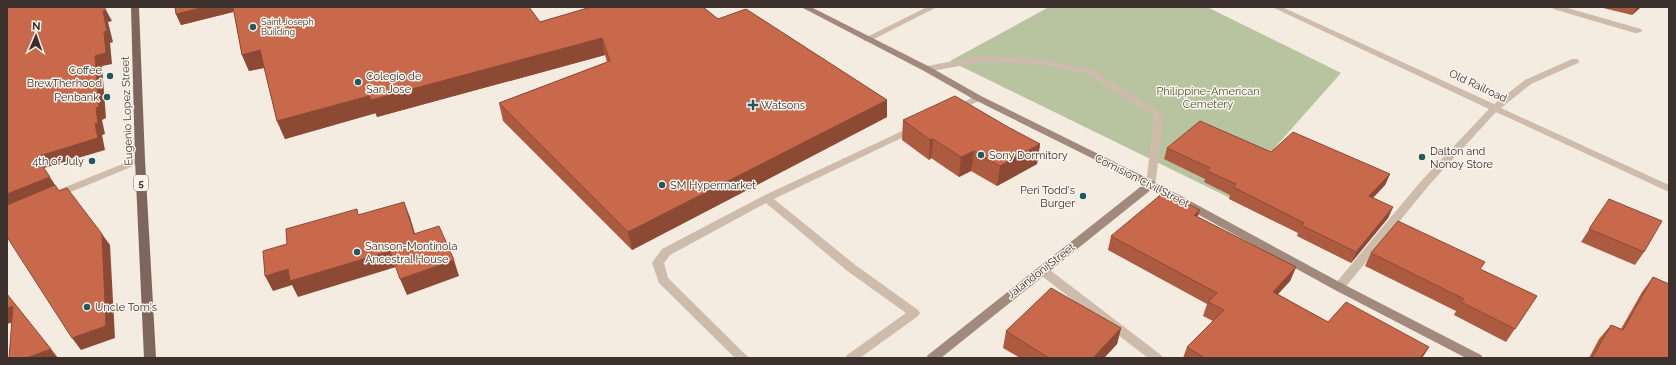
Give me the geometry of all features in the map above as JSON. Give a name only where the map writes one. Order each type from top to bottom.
[{"type":"main road","name":"Eugenio Lopez Street","points":[[135,7],[140,160],[150,358]]},
{"type":"main road","name":"Comision Civil Street","points":[[805,7],[928,69],[978,98],[1151,184],[1338,287],[1477,358]]},
{"type":"main road","name":"Jalandoni Street","points":[[932,358],[1151,184]]},
{"type":"street","points":[[867,39],[933,7]]},
{"type":"street","name":"Old Railroad","points":[[1276,7],[1669,189]]},
{"type":"street","points":[[1556,7],[1638,31]]},
{"type":"street","points":[[928,69],[980,59],[1036,61],[1091,72],[1159,116],[1151,184]]},
{"type":"street","points":[[1338,287],[1426,182],[1495,108],[1528,82],[1575,61]]},
{"type":"street","points":[[950,111],[978,98]]},
{"type":"street","points":[[743,358],[663,280],[658,263],[666,252],[767,198],[922,125]]},
{"type":"street","points":[[49,198],[140,160]]},
{"type":"street","points":[[767,198],[850,267],[914,313],[852,358]]},
{"type":"street","points":[[1042,270],[1158,358]]},
{"type":"green space","name":"Philippine-American Cemetery","points":[[1049,7],[1207,7],[1341,73],[1230,198],[950,61]]},
{"type":"building","points":[[7,7],[104,7],[106,10],[103,11],[107,31],[104,32],[106,53],[95,56],[99,107],[96,108],[98,123],[95,124],[98,138],[36,157],[50,177],[7,194]]},
{"type":"building","points":[[175,7],[205,7],[176,14]]},
{"type":"building","points":[[233,7],[529,7],[540,22],[591,7],[703,7],[718,19],[746,9],[887,100],[628,232],[499,103],[610,61],[602,38],[371,100],[369,96],[277,121],[260,50],[242,55]]},
{"type":"building","points":[[955,96],[1040,144],[1000,166],[974,151],[961,157],[933,139],[930,140],[903,120]]},
{"type":"building","points":[[1200,121],[1271,152],[1293,132],[1390,174],[1369,196],[1393,207],[1356,252],[1301,225],[1304,223],[1233,187],[1236,184],[1207,171],[1210,168],[1167,148]]},
{"type":"building","points":[[55,185],[59,191],[67,188],[102,234],[106,326],[72,338],[7,237],[7,205]]},
{"type":"building","points":[[1164,192],[1200,210],[1194,215],[1296,267],[1273,292],[1328,322],[1346,302],[1429,347],[1420,358],[1205,358],[1187,347],[1224,310],[1208,302],[1217,293],[1111,236]]},
{"type":"building","points":[[1609,199],[1662,221],[1644,252],[1589,229]]},
{"type":"building","points":[[404,202],[414,234],[439,226],[454,260],[400,279],[390,251],[290,281],[288,269],[265,276],[263,251],[287,244],[286,229],[357,209],[358,215]]},
{"type":"building","points":[[1398,221],[1485,262],[1480,269],[1537,296],[1515,329],[1461,302],[1464,299],[1371,253]]},
{"type":"building","points":[[1653,277],[1669,284],[1669,358],[1592,358],[1611,325],[1623,330]]},
{"type":"building","points":[[1051,288],[1121,328],[1093,358],[1049,358],[1006,331]]},
{"type":"building","points":[[7,294],[51,349],[26,358],[9,358],[13,306],[7,308]]},
{"type":"place","name":"Saint Joseph Building","points":[[253,27]]},
{"type":"place","name":"Coffee BrewTherhood","points":[[110,76]]},
{"type":"place","name":"Colegio de San Jose","points":[[358,82]]},
{"type":"place","name":"Penbank","points":[[107,97]]},
{"type":"place","name":"Watsons","points":[[753,105]]},
{"type":"place","name":"Sony Dormitory","points":[[981,155]]},
{"type":"place","name":"Dalton and Nonoy Store","points":[[1422,157]]},
{"type":"place","name":"4th of July","points":[[92,161]]},
{"type":"place","name":"SM Hypermarket","points":[[662,185]]},
{"type":"place","name":"Peri Todd's Burger","points":[[1083,196]]},
{"type":"place","name":"Sanson-Montinola Ancestral House","points":[[357,252]]},
{"type":"place","name":"Uncle Tom's","points":[[87,307]]}]
